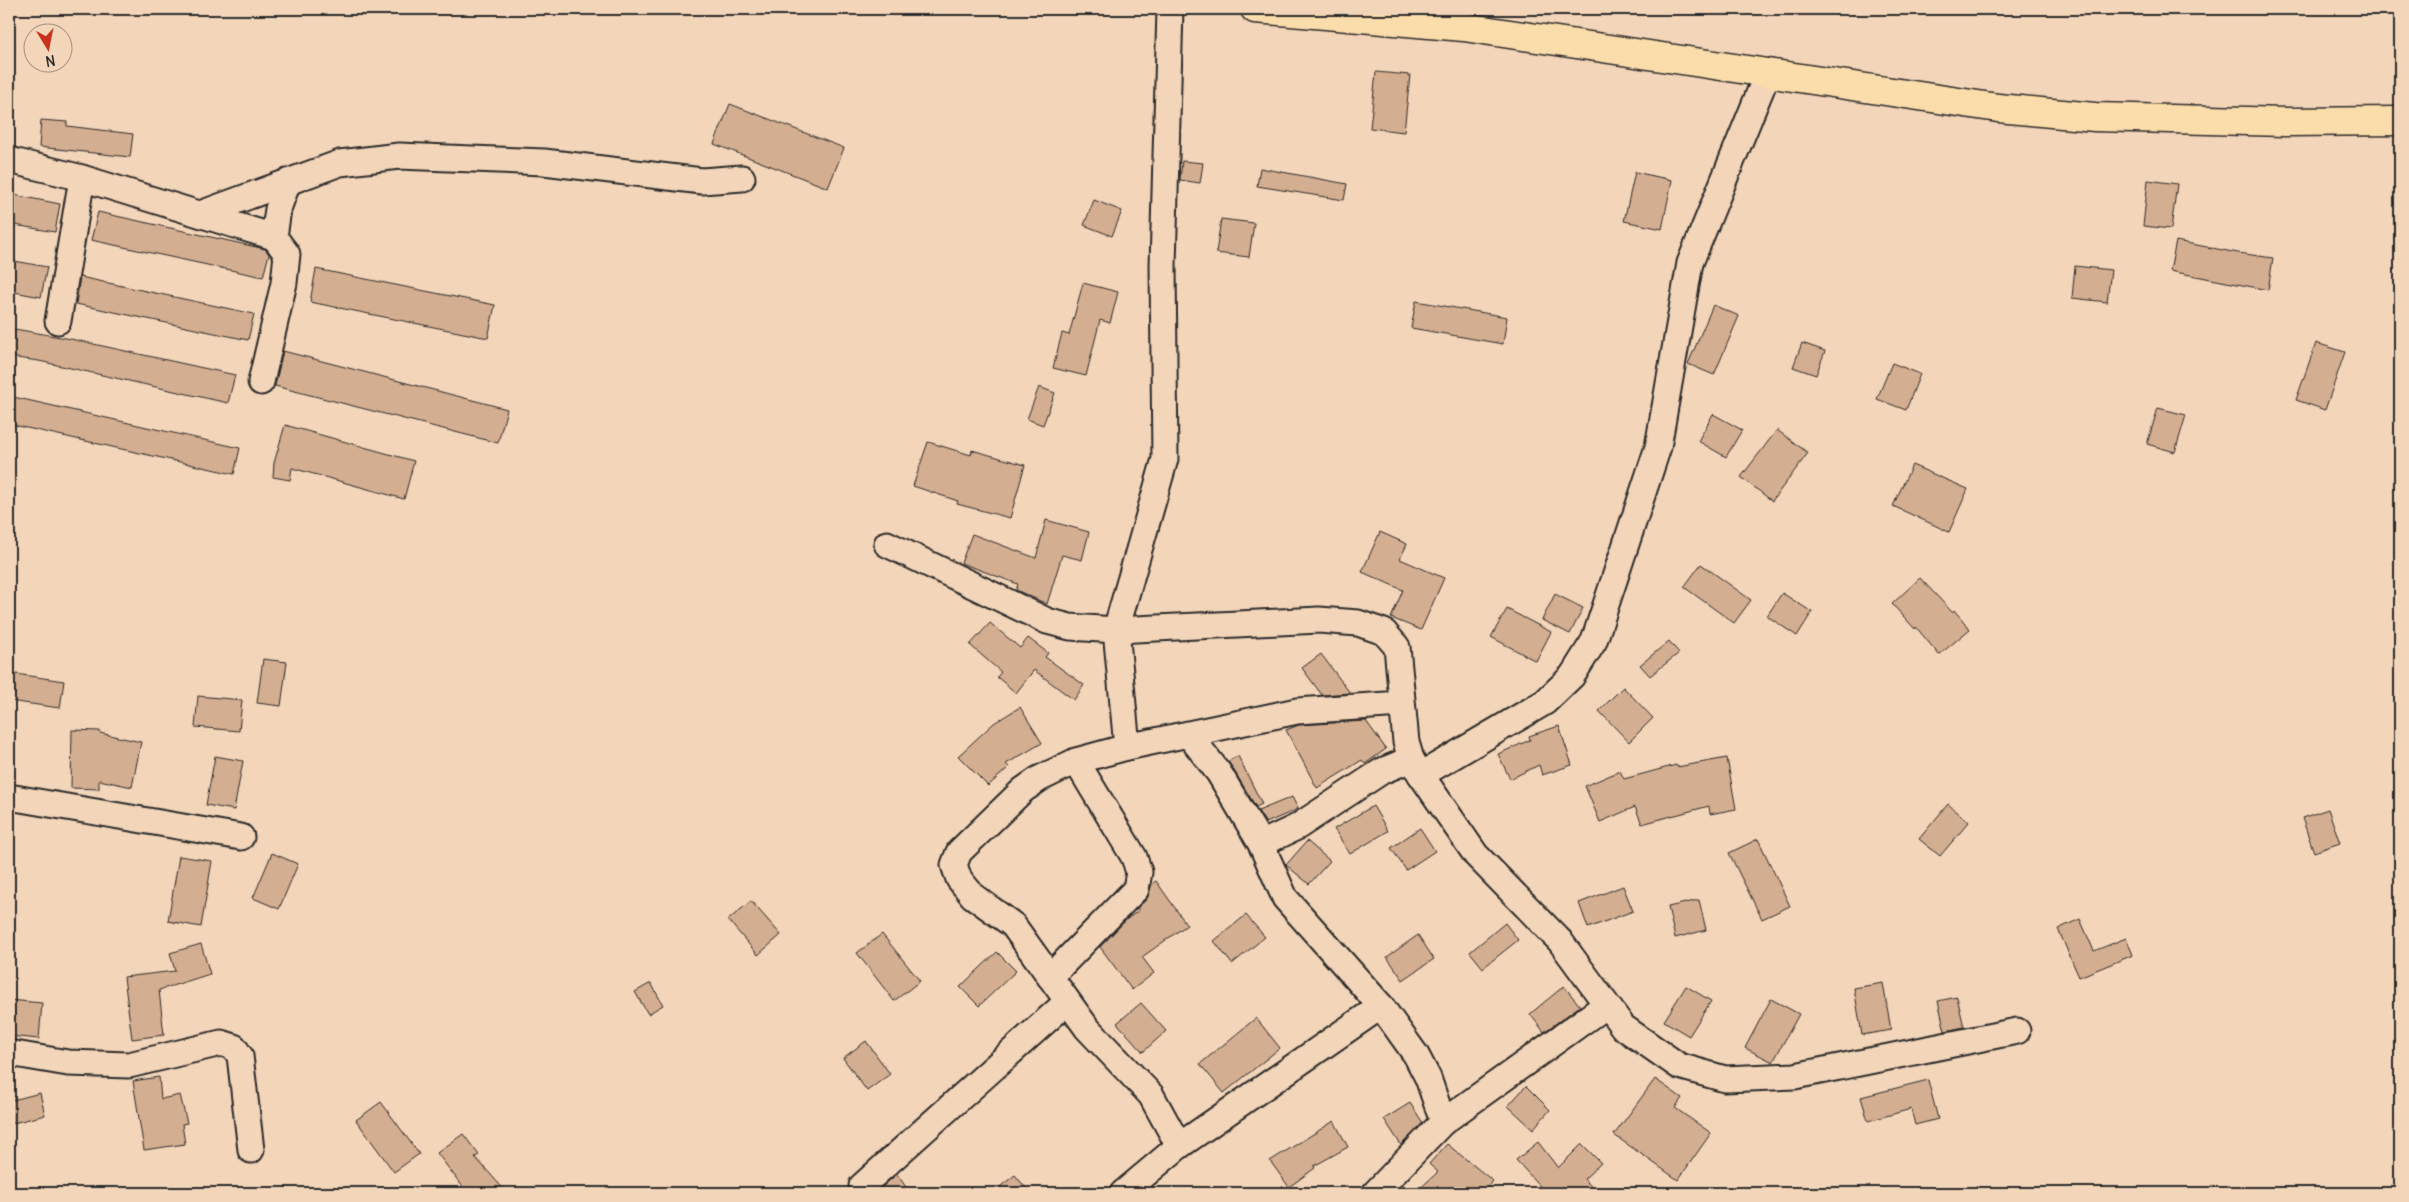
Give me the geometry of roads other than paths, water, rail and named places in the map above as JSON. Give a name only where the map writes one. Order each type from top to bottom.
[{"type":"main road","points":[[1255,9],[1464,28],[1768,72],[1998,108],[2095,117],[2285,122],[2400,121]]},
{"type":"street","points":[[1128,747],[1116,630],[1165,459],[1163,266],[1170,9]]},
{"type":"street","points":[[1261,844],[1297,827],[1382,771],[1416,767],[1545,702],[1572,676],[1594,641],[1658,447],[1690,263],[1768,72]]},
{"type":"street","points":[[200,214],[340,163],[399,156],[544,162],[702,181],[742,178]]},
{"type":"street","points":[[9,160],[82,178],[274,237],[286,254],[284,283],[261,382]]},
{"type":"street","points":[[58,321],[82,178]]},
{"type":"street","points":[[274,237],[278,210],[288,182]]},
{"type":"street","points":[[887,544],[1047,621],[1070,627],[1116,630],[1319,620],[1358,623],[1384,632],[1397,647],[1406,742],[1416,767],[1476,855],[1560,941],[1623,1027],[1678,1066],[1725,1079],[1795,1076],[2018,1031]]},
{"type":"street","points":[[1179,1146],[1151,1095],[1097,1039],[1067,1002],[1013,925],[973,896],[959,879],[954,865],[958,852],[1023,790],[1039,779],[1076,761],[1128,747],[1297,711],[1402,704]]},
{"type":"street","points":[[1189,735],[1219,773],[1261,844],[1285,898],[1381,1006],[1416,1055],[1428,1078],[1443,1122]]},
{"type":"street","points":[[1050,977],[1136,889],[1139,872],[1134,856],[1076,761]]},
{"type":"street","points":[[9,797],[241,837]]},
{"type":"street","points":[[862,1186],[1067,1002]]},
{"type":"street","points":[[1374,1193],[1443,1122],[1606,1005]]},
{"type":"street","points":[[1123,1193],[1179,1146],[1381,1006]]},
{"type":"street","points":[[9,1053],[68,1063],[129,1065],[221,1043],[234,1047],[240,1056],[251,1150]]}]
